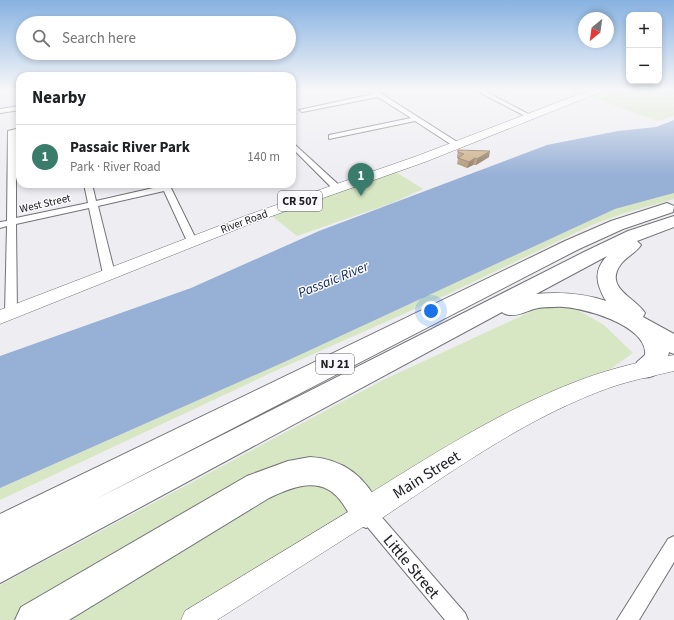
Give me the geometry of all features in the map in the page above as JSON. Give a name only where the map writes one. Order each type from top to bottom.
[{"type":"highway","name":"NJ 21","points":[[0,531],[572,245],[617,225],[674,206]]},
{"type":"highway","name":"NJ 21","points":[[0,566],[591,256],[634,235],[674,221]]},
{"type":"highway","points":[[674,228],[623,250],[611,262],[606,275],[608,289],[620,303],[641,317],[674,334]]},
{"type":"highway","points":[[302,407],[493,316],[521,304],[548,299],[578,300],[594,304],[623,316],[674,345]]},
{"type":"highway","points":[[623,316],[645,331],[653,339],[658,348],[658,356],[654,363],[646,369]]},
{"type":"highway","points":[[34,620],[258,488],[292,474],[309,471],[326,473],[341,479],[352,490],[366,512]]},
{"type":"main road","name":"River Road","points":[[5,315],[192,241],[529,118]]},
{"type":"main road","name":"Main Street","points":[[366,512],[519,417],[583,388],[646,369],[674,363]]},
{"type":"street","points":[[332,137],[416,119],[458,145]]},
{"type":"street","points":[[5,315],[12,222],[16,130]]},
{"type":"street","points":[[296,148],[337,188]]},
{"type":"street","points":[[89,188],[108,274]]},
{"type":"street","name":"West Street","points":[[0,225],[158,188]]},
{"type":"street","points":[[167,188],[192,241]]},
{"type":"street","name":"Main Street","points":[[194,620],[366,512]]},
{"type":"street","name":"Little Street","points":[[366,512],[458,620]]},
{"type":"street","points":[[627,620],[674,545]]},
{"type":"green space","points":[[650,118],[668,118],[658,121]]},
{"type":"green space","points":[[391,169],[423,189],[392,203],[297,236],[267,212]]},
{"type":"green space","points":[[674,193],[674,199],[625,213],[594,224],[446,295],[275,371],[0,500],[0,488],[291,359],[615,209]]},
{"type":"green space","points":[[545,305],[545,307],[574,308],[604,325],[633,353],[602,375],[181,620],[0,620],[0,585],[383,380]]},
{"type":"water","name":"Passaic River","points":[[674,120],[674,193],[615,209],[291,359],[0,488],[0,356],[191,288],[319,231],[547,145],[618,131],[656,127]]},
{"type":"building","points":[[458,150],[490,151],[469,162],[458,158],[464,154],[458,152]]},
{"type":"place","name":"Passaic River Park","points":[[361,196]]}]
